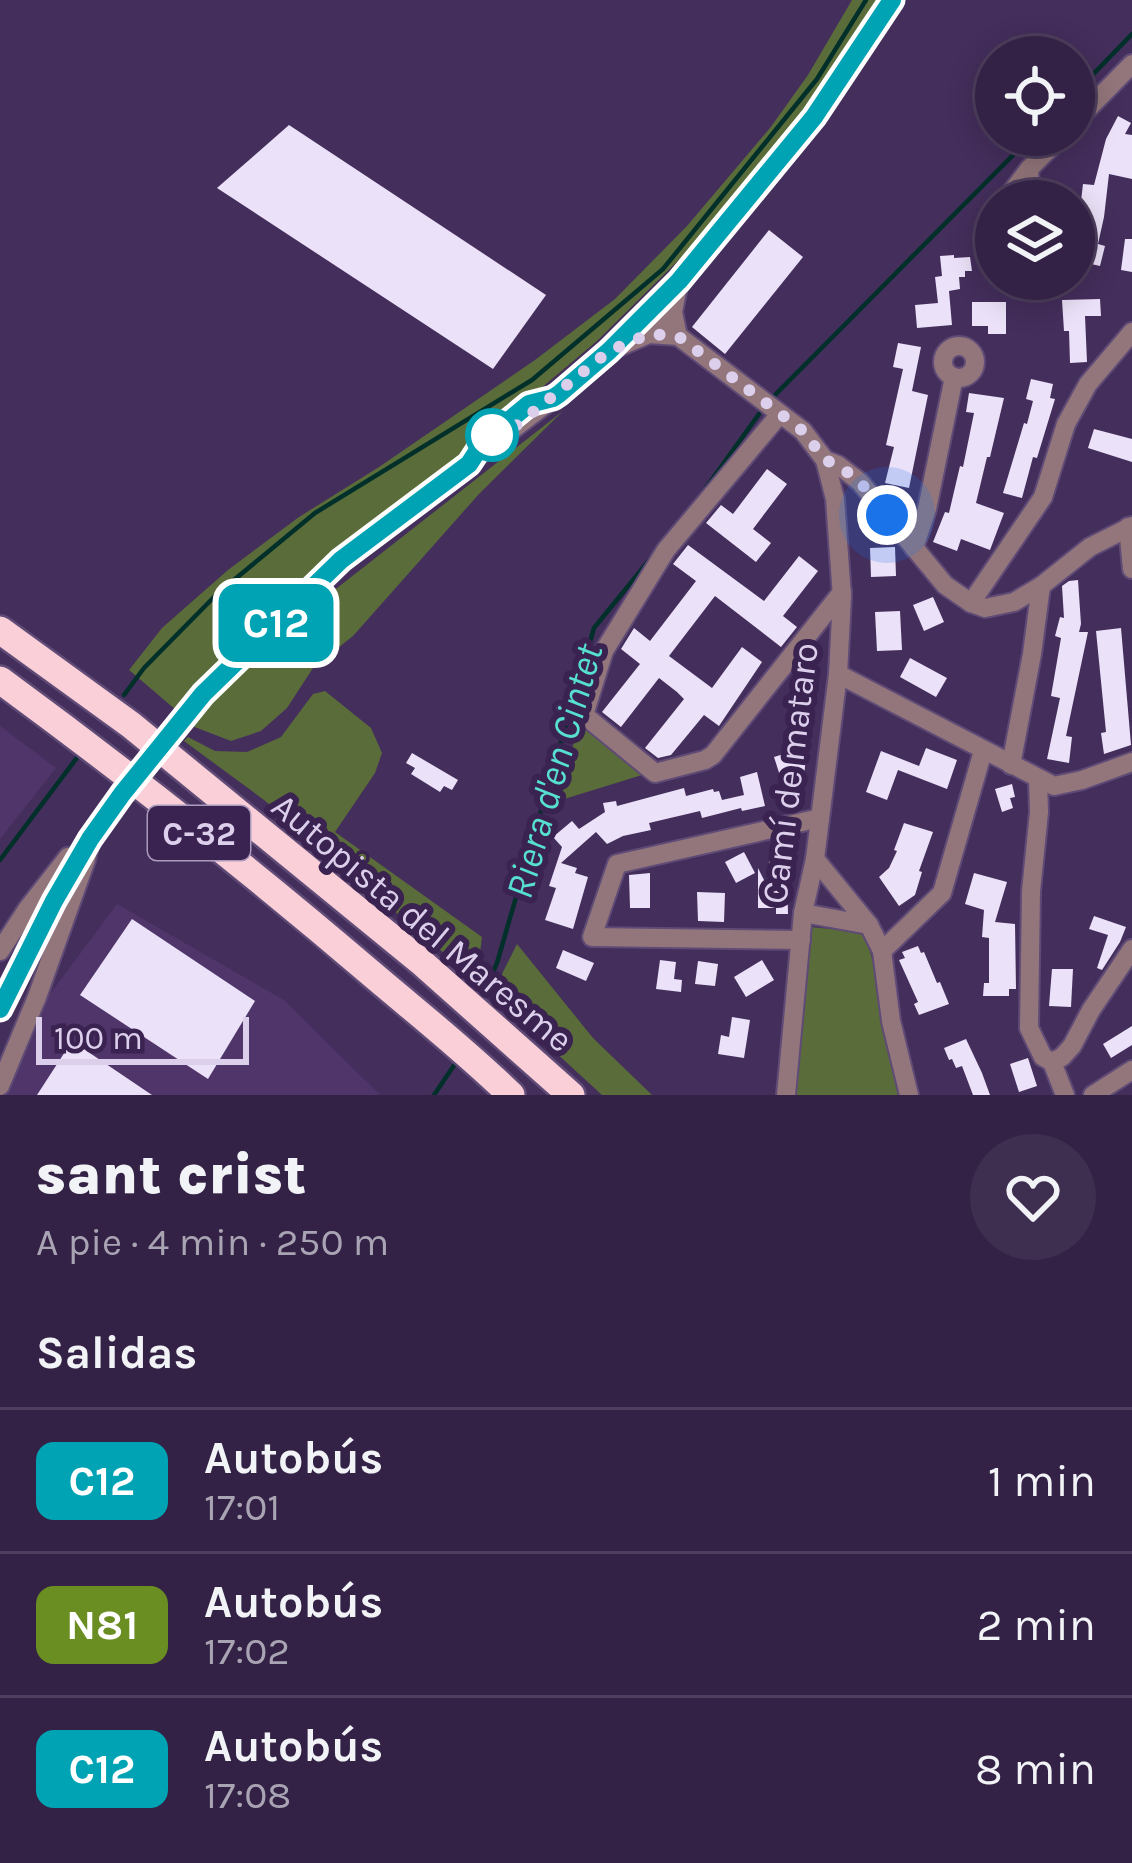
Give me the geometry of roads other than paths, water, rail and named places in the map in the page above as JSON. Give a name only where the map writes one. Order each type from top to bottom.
[{"type":"highway","name":"Autopista del Maresme","points":[[0,630],[131,724],[420,961],[571,1095]]},
{"type":"highway","name":"Autopista del Maresme","points":[[0,680],[104,756],[308,919],[511,1095]]},
{"type":"street","points":[[0,1008],[90,839],[203,694],[341,560],[609,351],[679,281],[814,117],[892,0]]},
{"type":"street","points":[[1095,102],[1132,64]]},
{"type":"street","points":[[1021,180],[1042,156]]},
{"type":"street","points":[[1029,169],[1030,180]]},
{"type":"street","points":[[678,336],[673,312],[679,281]]},
{"type":"street","points":[[650,309],[678,336],[803,431],[825,460],[860,482],[945,585],[971,603],[985,608],[1014,602],[1090,547],[1130,526],[1132,569]]},
{"type":"street","points":[[971,603],[1043,497],[1066,424],[1088,383],[1132,332]]},
{"type":"street","points":[[609,351],[649,334],[678,336]]},
{"type":"street","points":[[914,548],[927,509],[954,377]]},
{"type":"street","points":[[780,414],[665,550],[604,651],[584,715],[655,772],[705,760],[842,592]]},
{"type":"street","name":"Camí de mataro","points":[[786,1095],[803,913],[815,859],[838,674],[842,592],[835,499],[825,460]]},
{"type":"street","points":[[1011,765],[1041,586]]},
{"type":"street","points":[[838,674],[1054,785],[1132,762]]},
{"type":"street","points":[[882,951],[941,893],[983,751]]},
{"type":"street","points":[[1038,780],[1029,1028],[1043,1057],[1052,1062],[1065,1095]]},
{"type":"street","points":[[801,940],[592,937],[616,864],[820,818]]},
{"type":"street","points":[[0,951],[75,848],[90,839]]},
{"type":"street","points":[[0,1086],[37,997],[90,839]]},
{"type":"street","points":[[815,859],[869,925],[882,951],[891,1021],[909,1095]]},
{"type":"street","points":[[803,913],[869,925]]},
{"type":"street","points":[[1052,1062],[1072,1046],[1132,949]]},
{"type":"street","points":[[1093,1095],[1132,1070]]},
{"type":"waterway","points":[[124,695],[217,594],[315,513],[532,380],[663,269],[817,79],[866,0]]},
{"type":"waterway","name":"Riera d'en Cintet","points":[[1095,72],[1132,34]]},
{"type":"waterway","name":"Riera d'en Cintet","points":[[772,398],[1012,156]]},
{"type":"waterway","name":"Riera d'en Cintet","points":[[703,492],[759,414]]},
{"type":"waterway","name":"Riera d'en Cintet","points":[[481,1001],[497,963],[594,628],[651,558]]},
{"type":"waterway","points":[[0,860],[82,751]]},
{"type":"waterway","name":"Riera d'en Cintet","points":[[434,1095],[457,1061]]}]
